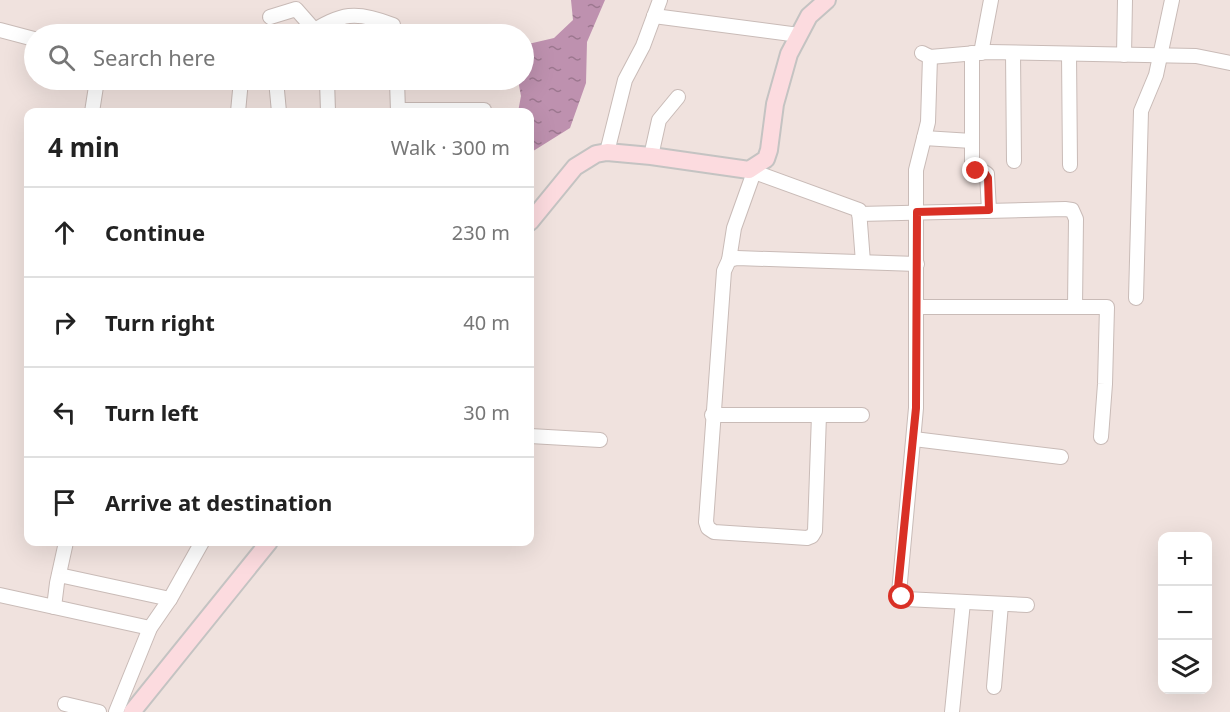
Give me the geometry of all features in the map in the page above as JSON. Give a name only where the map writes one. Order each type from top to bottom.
[{"type":"main road","points":[[534,217],[575,167],[596,154],[607,152],[651,156],[752,171],[766,159],[769,150],[775,104],[789,54],[809,16],[827,0]]},
{"type":"main road","points":[[132,712],[266,546]]},
{"type":"street","points":[[607,152],[625,80],[643,46],[660,0]]},
{"type":"street","points":[[989,210],[988,178],[984,172],[973,168],[972,141],[977,53],[991,0]]},
{"type":"street","points":[[1124,55],[1125,0]]},
{"type":"street","points":[[1136,298],[1141,111],[1154,82],[1172,0]]},
{"type":"street","points":[[270,17],[296,4],[308,24]]},
{"type":"street","points":[[325,24],[356,7],[391,24]]},
{"type":"street","points":[[654,16],[799,35]]},
{"type":"street","points":[[0,30],[24,36]]},
{"type":"street","points":[[1027,605],[904,599],[899,593],[916,408],[916,170],[928,122],[926,55],[1013,53],[1196,56],[1228,63],[1230,47]]},
{"type":"street","points":[[1013,53],[1014,161]]},
{"type":"street","points":[[1069,54],[1070,165]]},
{"type":"street","points":[[93,108],[95,90]]},
{"type":"street","points":[[238,108],[240,90]]},
{"type":"street","points":[[277,90],[279,108]]},
{"type":"street","points":[[327,90],[328,108]]},
{"type":"street","points":[[397,90],[398,108]]},
{"type":"street","points":[[651,156],[659,120],[678,97]]},
{"type":"street","points":[[924,138],[972,141]]},
{"type":"street","points":[[819,415],[815,531],[812,536],[807,538],[714,532],[708,528],[706,522],[712,415],[724,271],[729,260],[734,228],[752,171],[859,210],[863,261]]},
{"type":"street","points":[[859,214],[1072,210],[1076,219],[1075,307]]},
{"type":"street","points":[[729,260],[737,258],[917,264]]},
{"type":"street","points":[[917,307],[1107,307],[1106,384],[1101,437]]},
{"type":"street","points":[[712,415],[862,415]]},
{"type":"street","points":[[534,435],[600,440]]},
{"type":"street","points":[[914,440],[1061,457]]},
{"type":"street","points":[[54,607],[65,546]]},
{"type":"street","points":[[116,712],[150,628],[170,599],[200,546]]},
{"type":"street","points":[[59,575],[170,599]]},
{"type":"street","points":[[0,595],[150,628]]},
{"type":"street","points":[[952,712],[963,602]]},
{"type":"street","points":[[994,687],[1001,604]]},
{"type":"street","points":[[64,704],[99,712]]},
{"type":"water","points":[[571,0],[605,0],[587,42],[586,83],[570,128],[534,150],[534,108],[519,108],[520,90],[534,90],[534,43],[554,38],[573,20]]},
{"type":"route","points":[[902,597],[898,588],[916,408],[917,212],[989,210],[987,174],[976,171]]}]
